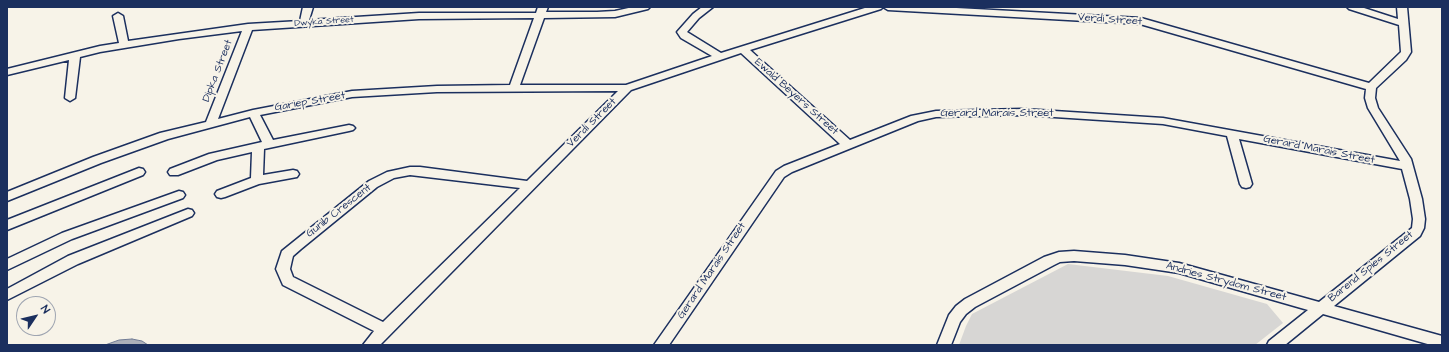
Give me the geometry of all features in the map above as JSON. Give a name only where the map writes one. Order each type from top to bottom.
[{"type":"street","points":[[304,23],[308,7]]},
{"type":"street","name":"Dwyka Street","points":[[7,72],[75,54],[124,44],[248,27],[419,16],[541,12],[603,15],[621,13],[645,7]]},
{"type":"street","points":[[708,7],[696,16],[682,32],[684,36],[720,57]]},
{"type":"street","name":"Verdi Street","points":[[370,345],[627,88],[873,7],[878,7]]},
{"type":"street","name":"Verdi Street","points":[[888,7],[1141,21],[1371,88]]},
{"type":"street","points":[[1352,7],[1404,24]]},
{"type":"street","points":[[1371,88],[1405,54],[1402,7]]},
{"type":"street","points":[[514,88],[541,12]]},
{"type":"street","points":[[118,16],[124,44]]},
{"type":"street","name":"Dipka Street","points":[[211,123],[248,27]]},
{"type":"street","name":"Ewald Beyers Street","points":[[743,49],[848,144]]},
{"type":"street","points":[[70,98],[75,54]]},
{"type":"street","name":"Gariep Street","points":[[7,197],[97,160],[164,136],[253,113],[371,92],[437,89],[627,88]]},
{"type":"street","name":"Barend Spies Street","points":[[1274,345],[1398,247],[1415,233],[1418,228],[1419,219],[1416,199],[1407,166],[1402,153],[1373,108],[1370,98],[1371,88]]},
{"type":"street","name":"Gerard Marais Street","points":[[661,345],[780,174],[788,169],[848,144],[915,118],[936,114],[1023,112],[1149,120],[1177,123],[1407,166]]},
{"type":"street","points":[[253,113],[263,146],[257,180]]},
{"type":"street","points":[[174,172],[213,157],[349,128]]},
{"type":"street","points":[[1232,134],[1246,184]]},
{"type":"street","name":"Gunib Crescent","points":[[385,330],[288,281],[283,269],[284,260],[287,254],[373,184],[391,175],[410,171],[420,171],[530,185]]},
{"type":"street","points":[[7,225],[139,172]]},
{"type":"street","points":[[221,194],[257,180],[293,174]]},
{"type":"street","points":[[7,264],[67,236],[179,195]]},
{"type":"street","points":[[7,296],[73,260],[188,213]]},
{"type":"street","name":"Andries Strydom Street","points":[[944,345],[954,319],[960,310],[970,303],[1059,257],[1074,256],[1168,265],[1322,307],[1442,342]]},
{"type":"shaded area","points":[[1068,264],[1168,276],[1267,304],[1283,323],[1255,345],[959,345],[972,314]]},
{"type":"shaded area","points":[[132,339],[142,341],[148,345],[105,345],[119,340]]}]
